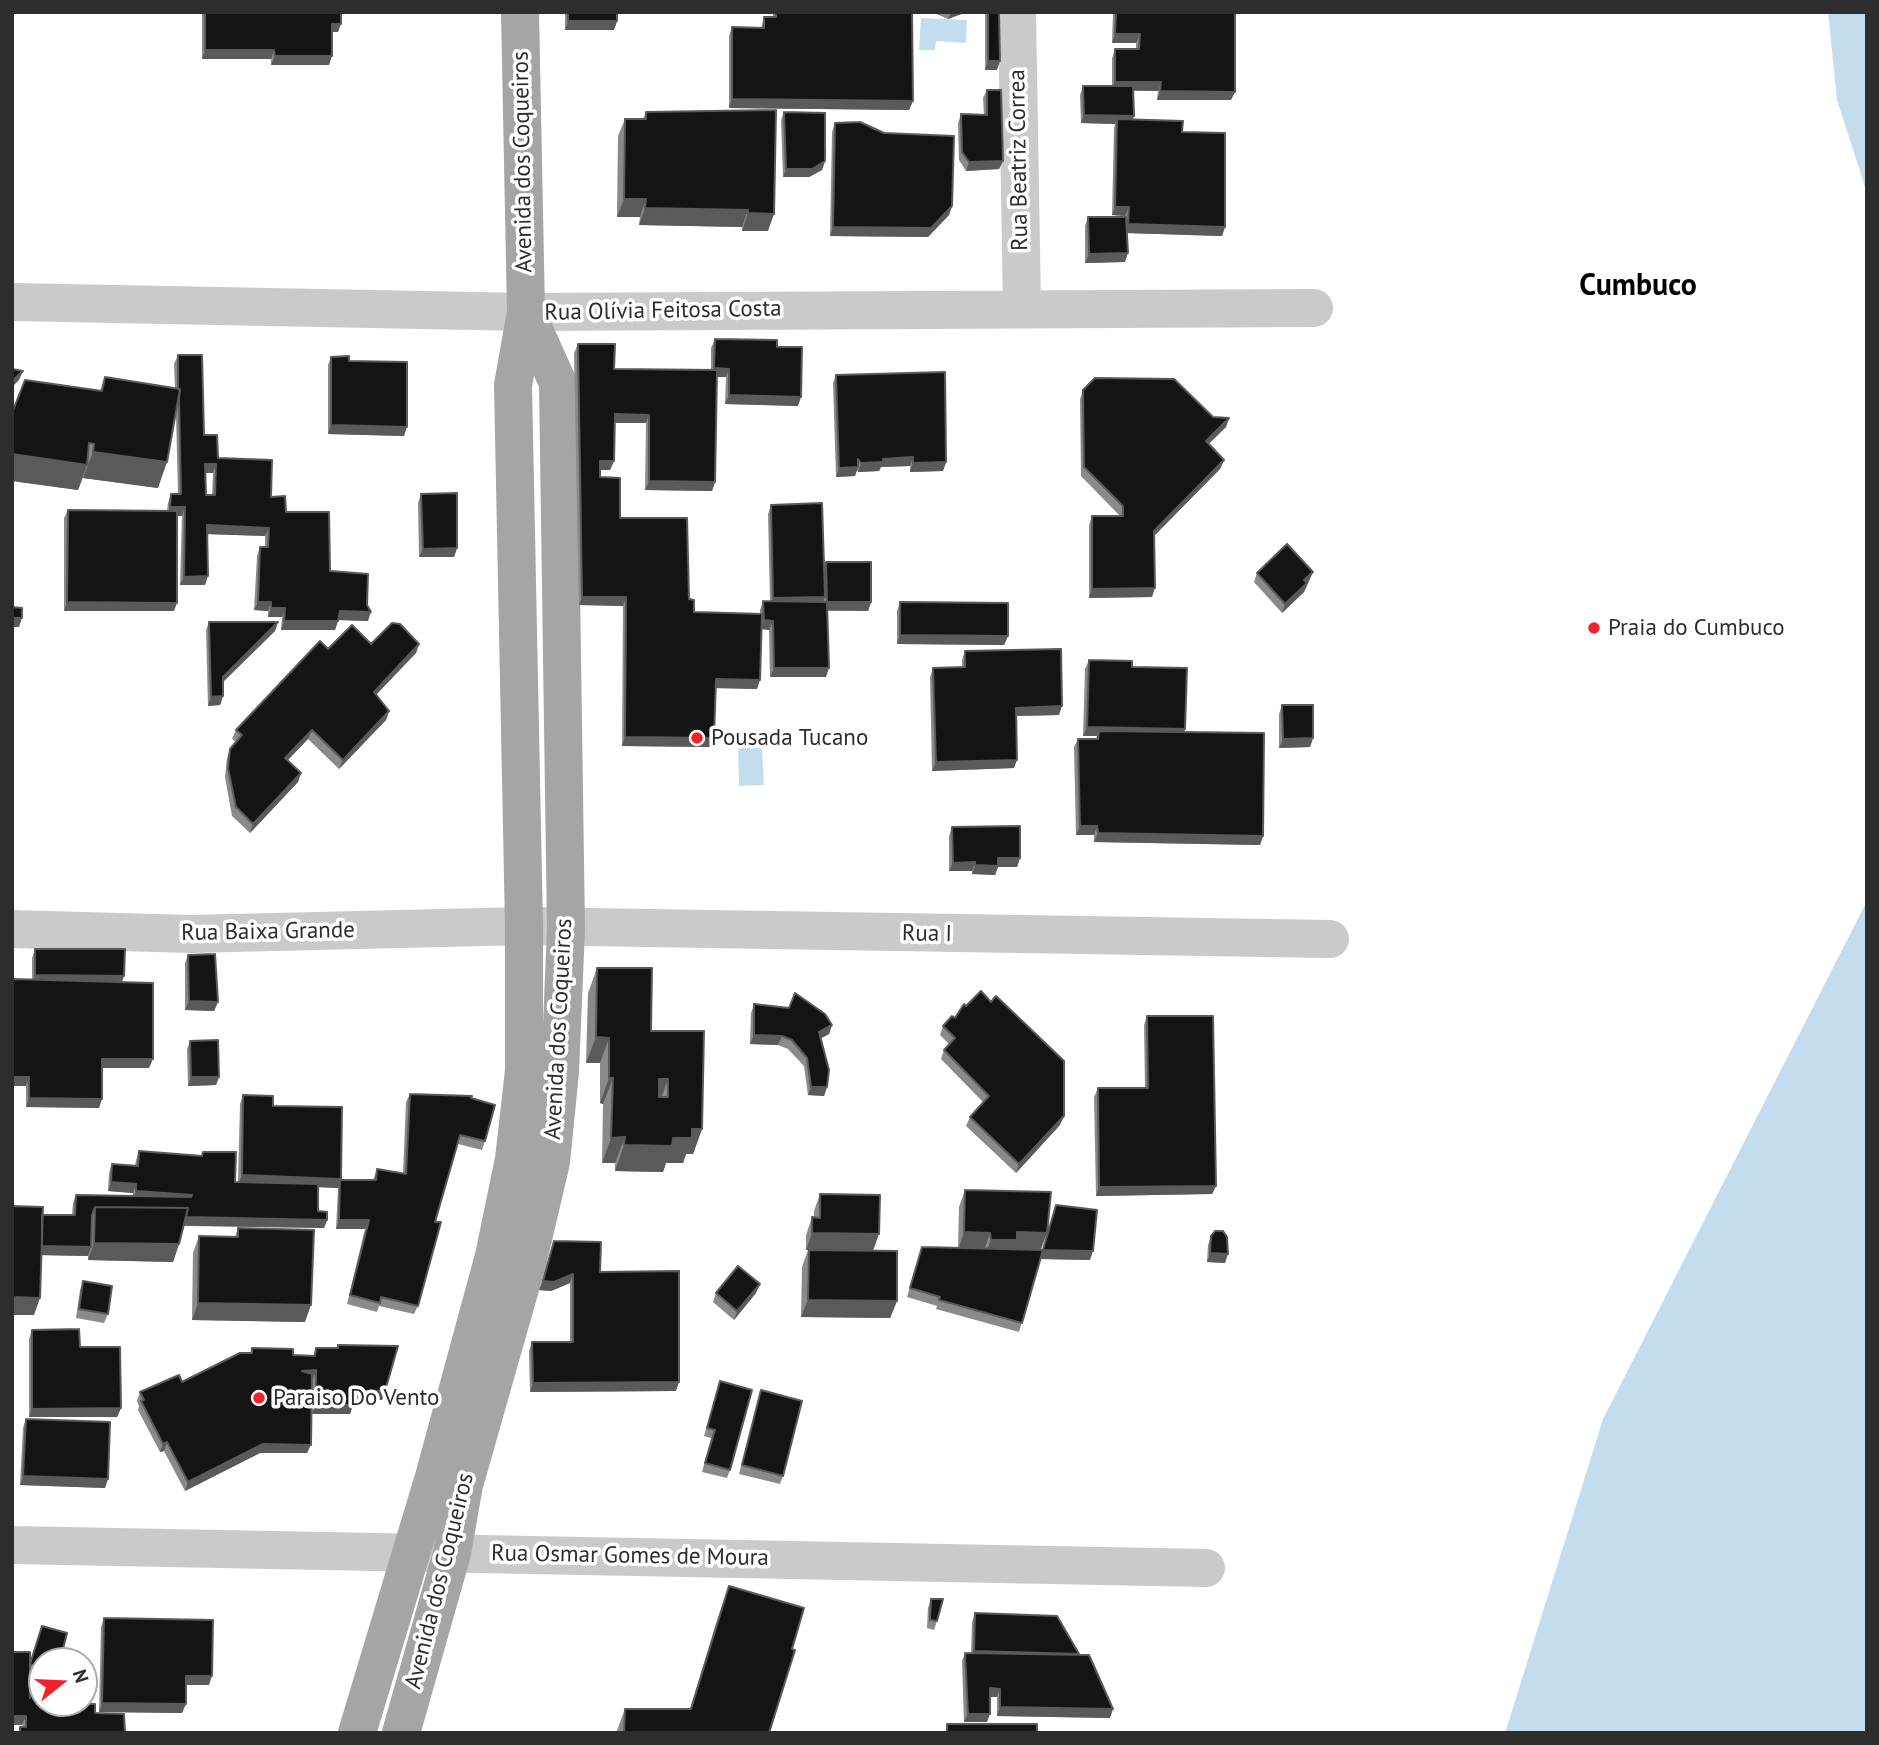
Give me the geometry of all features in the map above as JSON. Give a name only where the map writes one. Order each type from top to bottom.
[{"type":"main road","name":"Avenida dos Coqueiros","points":[[357,1733],[412,1551],[494,1256],[514,1159],[524,1071],[524,926],[513,385],[526,312],[520,12]]},
{"type":"main road","name":"Avenida dos Coqueiros","points":[[401,1733],[452,1553],[464,1485],[528,1259],[551,1162],[560,1072],[566,929],[558,383],[526,312]]},
{"type":"street","name":"Rua Beatriz Correa","points":[[1017,12],[1021,308]]},
{"type":"street","name":"Rua Olívia Feitosa Costa","points":[[12,302],[526,312],[1314,308]]},
{"type":"street","name":"Rua I","points":[[524,926],[566,929],[1330,940]]},
{"type":"street","name":"Rua Baixa Grande","points":[[12,929],[191,934],[524,926]]},
{"type":"street","name":"Rua Osmar Gomes de Moura","points":[[12,1545],[1206,1568]]},
{"type":"water","points":[[1828,12],[1867,12],[1867,193],[1837,100]]},
{"type":"water","points":[[921,18],[967,20],[966,43],[936,41],[935,50],[919,50]]},
{"type":"water","points":[[774,737],[773,745],[762,747],[764,785],[739,786],[738,738]]},
{"type":"water","points":[[1867,901],[1867,1733],[1505,1733],[1603,1419]]},
{"type":"building","points":[[205,12],[341,12],[341,24],[332,24],[332,56],[275,56],[274,50],[205,50]]},
{"type":"building","points":[[568,12],[617,12],[617,21],[568,21]]},
{"type":"building","points":[[776,12],[912,12],[913,101],[732,99],[732,27],[764,28],[764,17],[776,17]]},
{"type":"building","points":[[988,12],[999,12],[1000,61],[988,61]]},
{"type":"building","points":[[1116,12],[1235,12],[1235,92],[1160,91],[1161,82],[1115,82],[1115,49],[1139,49],[1140,34],[1115,34]]},
{"type":"building","points":[[1083,86],[1133,86],[1134,116],[1084,115]]},
{"type":"building","points":[[987,90],[1001,90],[1003,161],[969,162],[962,152],[961,114],[987,115]]},
{"type":"building","points":[[776,110],[774,214],[748,213],[748,210],[645,208],[646,199],[624,199],[625,119],[646,119],[646,112]]},
{"type":"building","points":[[784,112],[825,113],[825,161],[812,169],[786,169]]},
{"type":"building","points":[[1117,119],[1183,121],[1182,132],[1225,133],[1225,227],[1128,224],[1129,207],[1115,207]]},
{"type":"building","points":[[860,122],[884,133],[954,136],[952,206],[931,228],[833,227],[835,123]]},
{"type":"building","points":[[1088,217],[1126,217],[1128,253],[1089,254]]},
{"type":"building","points":[[715,339],[777,340],[777,347],[802,347],[801,397],[729,395],[729,369],[714,368]]},
{"type":"building","points":[[578,344],[615,344],[614,369],[717,370],[715,482],[649,481],[649,415],[615,414],[614,461],[600,461],[600,477],[620,478],[620,518],[687,518],[689,599],[694,600],[694,612],[762,614],[760,680],[716,679],[714,738],[625,737],[626,597],[582,597]]},
{"type":"building","points":[[178,355],[202,355],[204,435],[217,435],[218,458],[272,460],[271,497],[285,496],[286,512],[329,512],[330,571],[368,574],[367,605],[371,612],[340,611],[338,621],[284,621],[285,608],[271,608],[271,602],[258,602],[260,547],[268,547],[269,528],[207,525],[208,576],[184,577],[185,507],[170,507],[171,494],[181,494]],"holes":[[[205,464],[216,464],[215,495],[206,495]]]},
{"type":"building","points":[[349,356],[349,361],[407,362],[407,427],[331,425],[331,357]]},
{"type":"building","points":[[12,369],[23,371],[12,381]]},
{"type":"building","points":[[945,372],[946,462],[913,463],[913,457],[861,463],[858,459],[858,467],[839,468],[836,375]]},
{"type":"building","points":[[105,377],[180,389],[167,462],[93,452],[94,444],[89,443],[87,465],[12,454],[12,413],[25,380],[102,391]]},
{"type":"building","points":[[1095,378],[1174,379],[1213,417],[1229,418],[1206,441],[1224,460],[1154,531],[1155,588],[1092,589],[1092,516],[1123,516],[1123,506],[1084,467],[1083,390]]},
{"type":"building","points":[[457,493],[457,548],[423,549],[421,494]]},
{"type":"building","points":[[822,503],[825,597],[773,598],[771,505]]},
{"type":"building","points":[[68,510],[177,511],[177,603],[67,602]]},
{"type":"building","points":[[1287,544],[1313,572],[1304,580],[1307,583],[1285,604],[1257,573]]},
{"type":"building","points":[[826,562],[871,562],[871,602],[827,602]]},
{"type":"building","points":[[763,601],[827,602],[829,668],[774,668],[773,621],[764,620]]},
{"type":"building","points":[[900,602],[1008,603],[1008,636],[900,635]]},
{"type":"building","points":[[12,607],[22,608],[22,618],[12,618]]},
{"type":"building","points":[[209,622],[278,622],[223,677],[223,696],[211,697]]},
{"type":"building","points":[[392,623],[400,624],[419,644],[374,692],[389,711],[343,760],[312,730],[285,758],[301,773],[253,824],[236,807],[228,768],[230,749],[242,735],[236,730],[320,641],[328,649],[352,625],[371,644]]},
{"type":"building","points":[[1061,649],[1062,706],[1016,708],[1017,760],[936,762],[933,668],[965,667],[965,651]]},
{"type":"building","points":[[1089,660],[1132,661],[1132,667],[1187,668],[1185,729],[1087,727]]},
{"type":"building","points":[[1282,705],[1313,705],[1313,738],[1283,739]]},
{"type":"building","points":[[1099,731],[1264,733],[1263,836],[1098,833],[1097,826],[1080,826],[1078,739],[1098,739]]},
{"type":"building","points":[[1020,826],[1020,858],[998,858],[998,866],[975,865],[975,862],[953,863],[952,827]]},
{"type":"building","points":[[35,949],[125,949],[124,976],[35,975]]},
{"type":"building","points":[[215,954],[218,1002],[189,1001],[188,955]]},
{"type":"building","points":[[597,968],[652,968],[651,1031],[704,1031],[702,1129],[692,1129],[692,1138],[673,1138],[672,1146],[624,1145],[625,1137],[611,1138],[613,1078],[609,1078],[609,1038],[596,1037]],"holes":[[[659,1079],[668,1079],[668,1097],[659,1097]]]},
{"type":"building","points":[[12,979],[153,983],[153,1059],[102,1059],[102,1099],[29,1098],[29,1077],[12,1077]]},
{"type":"building","points":[[981,991],[991,1002],[996,996],[1064,1061],[1064,1116],[1019,1164],[970,1117],[989,1096],[944,1050],[955,1038],[943,1026],[952,1016],[955,1018],[964,1004],[966,1006]]},
{"type":"building","points":[[795,993],[825,1014],[832,1025],[819,1032],[829,1070],[827,1087],[811,1087],[807,1058],[792,1040],[782,1036],[754,1035],[754,1004],[789,1008]]},
{"type":"building","points":[[1147,1016],[1213,1016],[1216,1186],[1099,1187],[1098,1088],[1148,1088]]},
{"type":"building","points":[[218,1040],[219,1077],[191,1077],[190,1041]]},
{"type":"building","points":[[410,1094],[472,1096],[471,1098],[495,1105],[485,1141],[460,1135],[435,1222],[441,1222],[418,1306],[381,1297],[380,1303],[350,1295],[369,1220],[339,1220],[340,1180],[376,1180],[377,1169],[406,1174]]},
{"type":"building","points":[[243,1095],[273,1096],[273,1106],[342,1107],[341,1179],[242,1175]]},
{"type":"building","points":[[139,1151],[202,1156],[203,1152],[236,1152],[235,1182],[318,1184],[318,1211],[327,1212],[327,1220],[186,1217],[188,1208],[95,1207],[92,1215],[91,1247],[42,1246],[42,1215],[75,1215],[76,1195],[191,1197],[192,1195],[136,1191],[136,1184],[111,1182],[112,1164],[138,1166]]},
{"type":"building","points":[[965,1190],[1051,1192],[1047,1233],[1017,1232],[1017,1240],[991,1240],[990,1233],[964,1232]]},
{"type":"building","points":[[820,1194],[880,1195],[879,1234],[812,1233],[812,1217],[820,1218]]},
{"type":"building","points":[[1056,1205],[1097,1210],[1093,1251],[1043,1250]]},
{"type":"building","points":[[12,1206],[43,1207],[40,1298],[12,1297]]},
{"type":"building","points":[[95,1207],[188,1208],[179,1244],[94,1243]]},
{"type":"building","points":[[238,1228],[314,1230],[311,1305],[198,1303],[199,1236],[238,1237]]},
{"type":"building","points":[[1215,1231],[1223,1231],[1227,1237],[1228,1254],[1210,1253],[1211,1236]]},
{"type":"building","points":[[554,1241],[601,1242],[600,1272],[679,1271],[679,1382],[533,1383],[532,1342],[573,1342],[573,1274],[554,1282],[543,1281]]},
{"type":"building","points":[[922,1247],[1043,1250],[1022,1323],[939,1300],[940,1297],[910,1288]]},
{"type":"building","points":[[809,1250],[897,1251],[897,1301],[808,1300]]},
{"type":"building","points":[[738,1266],[760,1284],[737,1311],[716,1293]]},
{"type":"building","points":[[83,1281],[112,1286],[108,1314],[79,1309]]},
{"type":"building","points":[[79,1329],[80,1347],[120,1347],[121,1408],[32,1409],[32,1330]]},
{"type":"building","points":[[338,1345],[398,1346],[385,1391],[353,1391],[353,1405],[316,1405],[316,1370],[302,1371],[312,1374],[311,1445],[263,1444],[188,1482],[167,1442],[163,1444],[141,1401],[144,1400],[140,1392],[179,1375],[182,1382],[240,1353],[252,1353],[252,1348],[293,1349],[293,1355],[315,1356],[316,1348],[338,1348]]},
{"type":"building","points":[[720,1381],[752,1390],[730,1470],[705,1463],[715,1430],[707,1428]]},
{"type":"building","points":[[761,1390],[802,1401],[783,1476],[742,1465]]},
{"type":"building","points":[[26,1419],[110,1422],[108,1479],[23,1476]]},
{"type":"building","points":[[729,1586],[804,1608],[792,1649],[795,1650],[769,1733],[624,1733],[625,1709],[691,1709]]},
{"type":"building","points":[[931,1599],[943,1599],[937,1621],[930,1620]]},
{"type":"building","points":[[975,1613],[1057,1616],[1079,1654],[974,1651]]},
{"type":"building","points":[[104,1618],[213,1620],[212,1676],[186,1676],[186,1704],[102,1703]]},
{"type":"building","points":[[42,1626],[67,1633],[64,1647],[35,1647]]},
{"type":"building","points":[[12,1652],[28,1652],[28,1717],[98,1717],[98,1713],[124,1714],[125,1733],[20,1733],[20,1727],[26,1727],[26,1716],[12,1716]]},
{"type":"building","points":[[965,1653],[1089,1655],[1113,1709],[1000,1707],[1000,1689],[990,1688],[990,1714],[968,1714]]},
{"type":"building","points":[[947,1724],[1037,1724],[1037,1733],[947,1733]]},
{"type":"place","name":"Praia do Cumbuco","points":[[1594,628]]},
{"type":"place","name":"Pousada Tucano","points":[[697,738]]},
{"type":"place","name":"Paraiso Do Vento","points":[[259,1398]]},
{"type":"district","name":"Cumbuco","points":[[1638,286]]}]
